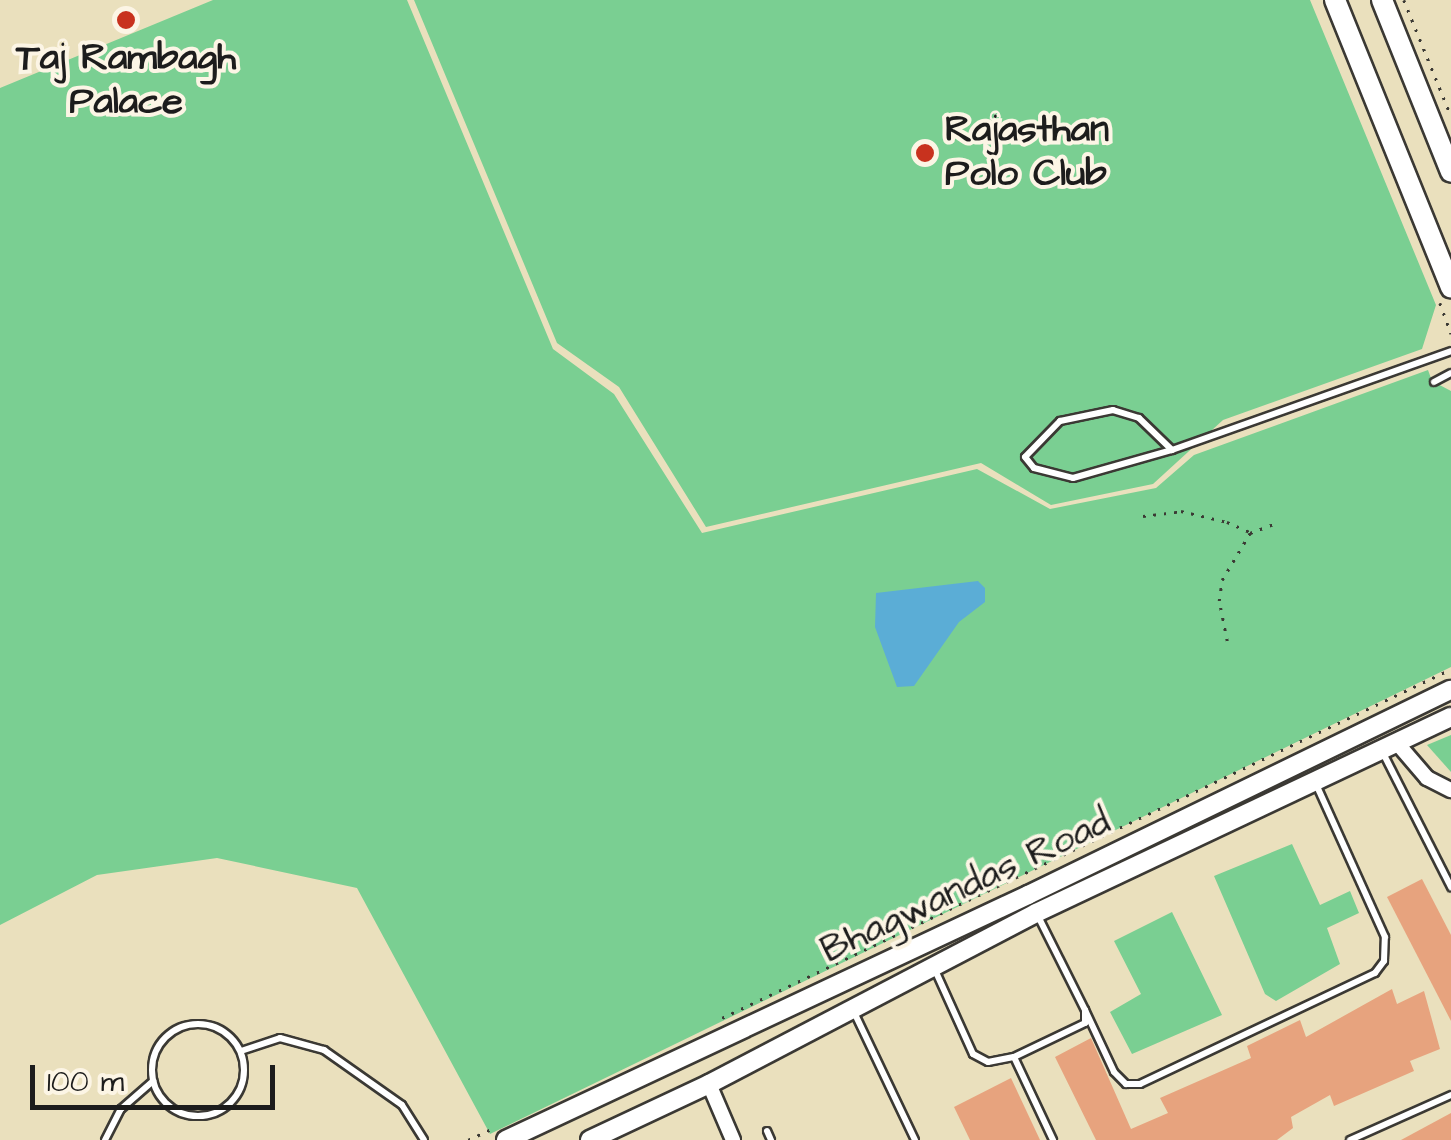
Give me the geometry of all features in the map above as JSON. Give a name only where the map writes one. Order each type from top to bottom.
[{"type":"main road","points":[[1335,0],[1445,294]]},
{"type":"main road","points":[[1382,0],[1451,172]]},
{"type":"street","name":"Bhagwandas Road","points":[[500,1134],[1028,895],[1451,690]]},
{"type":"street","name":"Bhagwandas Road","points":[[590,1140],[708,1084],[932,964],[1451,717]]},
{"type":"street","points":[[1390,746],[1427,778],[1451,790]]},
{"type":"street","points":[[708,1084],[733,1140]]},
{"type":"lane","points":[[1172,450],[1139,418],[1113,410],[1060,421],[1025,457],[1034,468],[1073,478],[1172,450],[1451,351]]},
{"type":"lane","points":[[1434,382],[1451,374]]},
{"type":"lane","points":[[1390,746],[1451,886]]},
{"type":"lane","points":[[1036,913],[1114,1072],[1126,1084],[1140,1084],[1375,973],[1384,961],[1385,937],[1314,781]]},
{"type":"lane","points":[[932,964],[973,1054],[988,1062],[1014,1057],[1078,1029],[1085,1023],[1084,1010]]},
{"type":"lane","points":[[852,1007],[915,1140]]},
{"type":"lane","points":[[206,1025],[232,1039],[244,1066],[238,1095],[214,1114],[199,1117],[170,1107],[153,1081],[156,1051],[176,1030],[206,1025]]},
{"type":"lane","points":[[240,1052],[280,1038],[324,1050],[402,1105],[424,1140]]},
{"type":"lane","points":[[1014,1057],[1053,1140]]},
{"type":"lane","points":[[105,1140],[121,1109],[153,1081]]},
{"type":"lane","points":[[1350,1140],[1451,1095]]},
{"type":"lane","points":[[767,1131],[771,1140]]},
{"type":"path","points":[[1404,0],[1451,116]]},
{"type":"path","points":[[1445,294],[1451,334]]},
{"type":"path","points":[[1143,516],[1180,511],[1250,532]]},
{"type":"path","points":[[1227,642],[1219,601],[1222,580],[1250,532],[1278,522]]},
{"type":"path","points":[[706,1026],[1451,668]]},
{"type":"path","points":[[468,1140],[500,1134]]},
{"type":"green space","points":[[213,0],[407,0],[553,349],[614,394],[702,533],[977,469],[1050,509],[1156,488],[1194,455],[1428,370],[1432,381],[1451,391],[1451,667],[490,1134],[357,888],[217,858],[97,875],[0,925],[0,88]]},
{"type":"green space","name":"Rajasthan Polo Club","points":[[414,0],[1310,0],[1436,305],[1422,349],[1223,420],[1153,484],[1051,505],[981,463],[706,527],[619,387],[557,343]]},
{"type":"green space","points":[[1451,735],[1451,772],[1427,745]]},
{"type":"green space","points":[[1292,844],[1320,905],[1350,891],[1359,913],[1327,928],[1340,964],[1276,1001],[1265,994],[1214,876]]},
{"type":"green space","points":[[1172,912],[1222,1015],[1132,1054],[1110,1012],[1141,994],[1114,941]]},
{"type":"water","points":[[978,581],[985,588],[985,602],[959,622],[914,686],[897,687],[875,627],[876,593]]},
{"type":"building","points":[[1422,879],[1451,935],[1451,1021],[1387,897]]},
{"type":"building","points":[[1392,989],[1397,1004],[1424,991],[1440,1049],[1410,1061],[1414,1071],[1334,1106],[1330,1095],[1291,1117],[1293,1128],[1277,1140],[1096,1140],[1055,1057],[1091,1038],[1131,1129],[1168,1113],[1160,1098],[1251,1058],[1247,1046],[1300,1020],[1306,1037]]},
{"type":"building","points":[[1011,1078],[1040,1140],[970,1140],[954,1107]]},
{"type":"building","points":[[1451,1113],[1451,1140],[1401,1140]]},
{"type":"place","name":"Taj Rambagh Palace","points":[[126,20]]},
{"type":"place","name":"Rajasthan Polo Club","points":[[925,153]]}]
